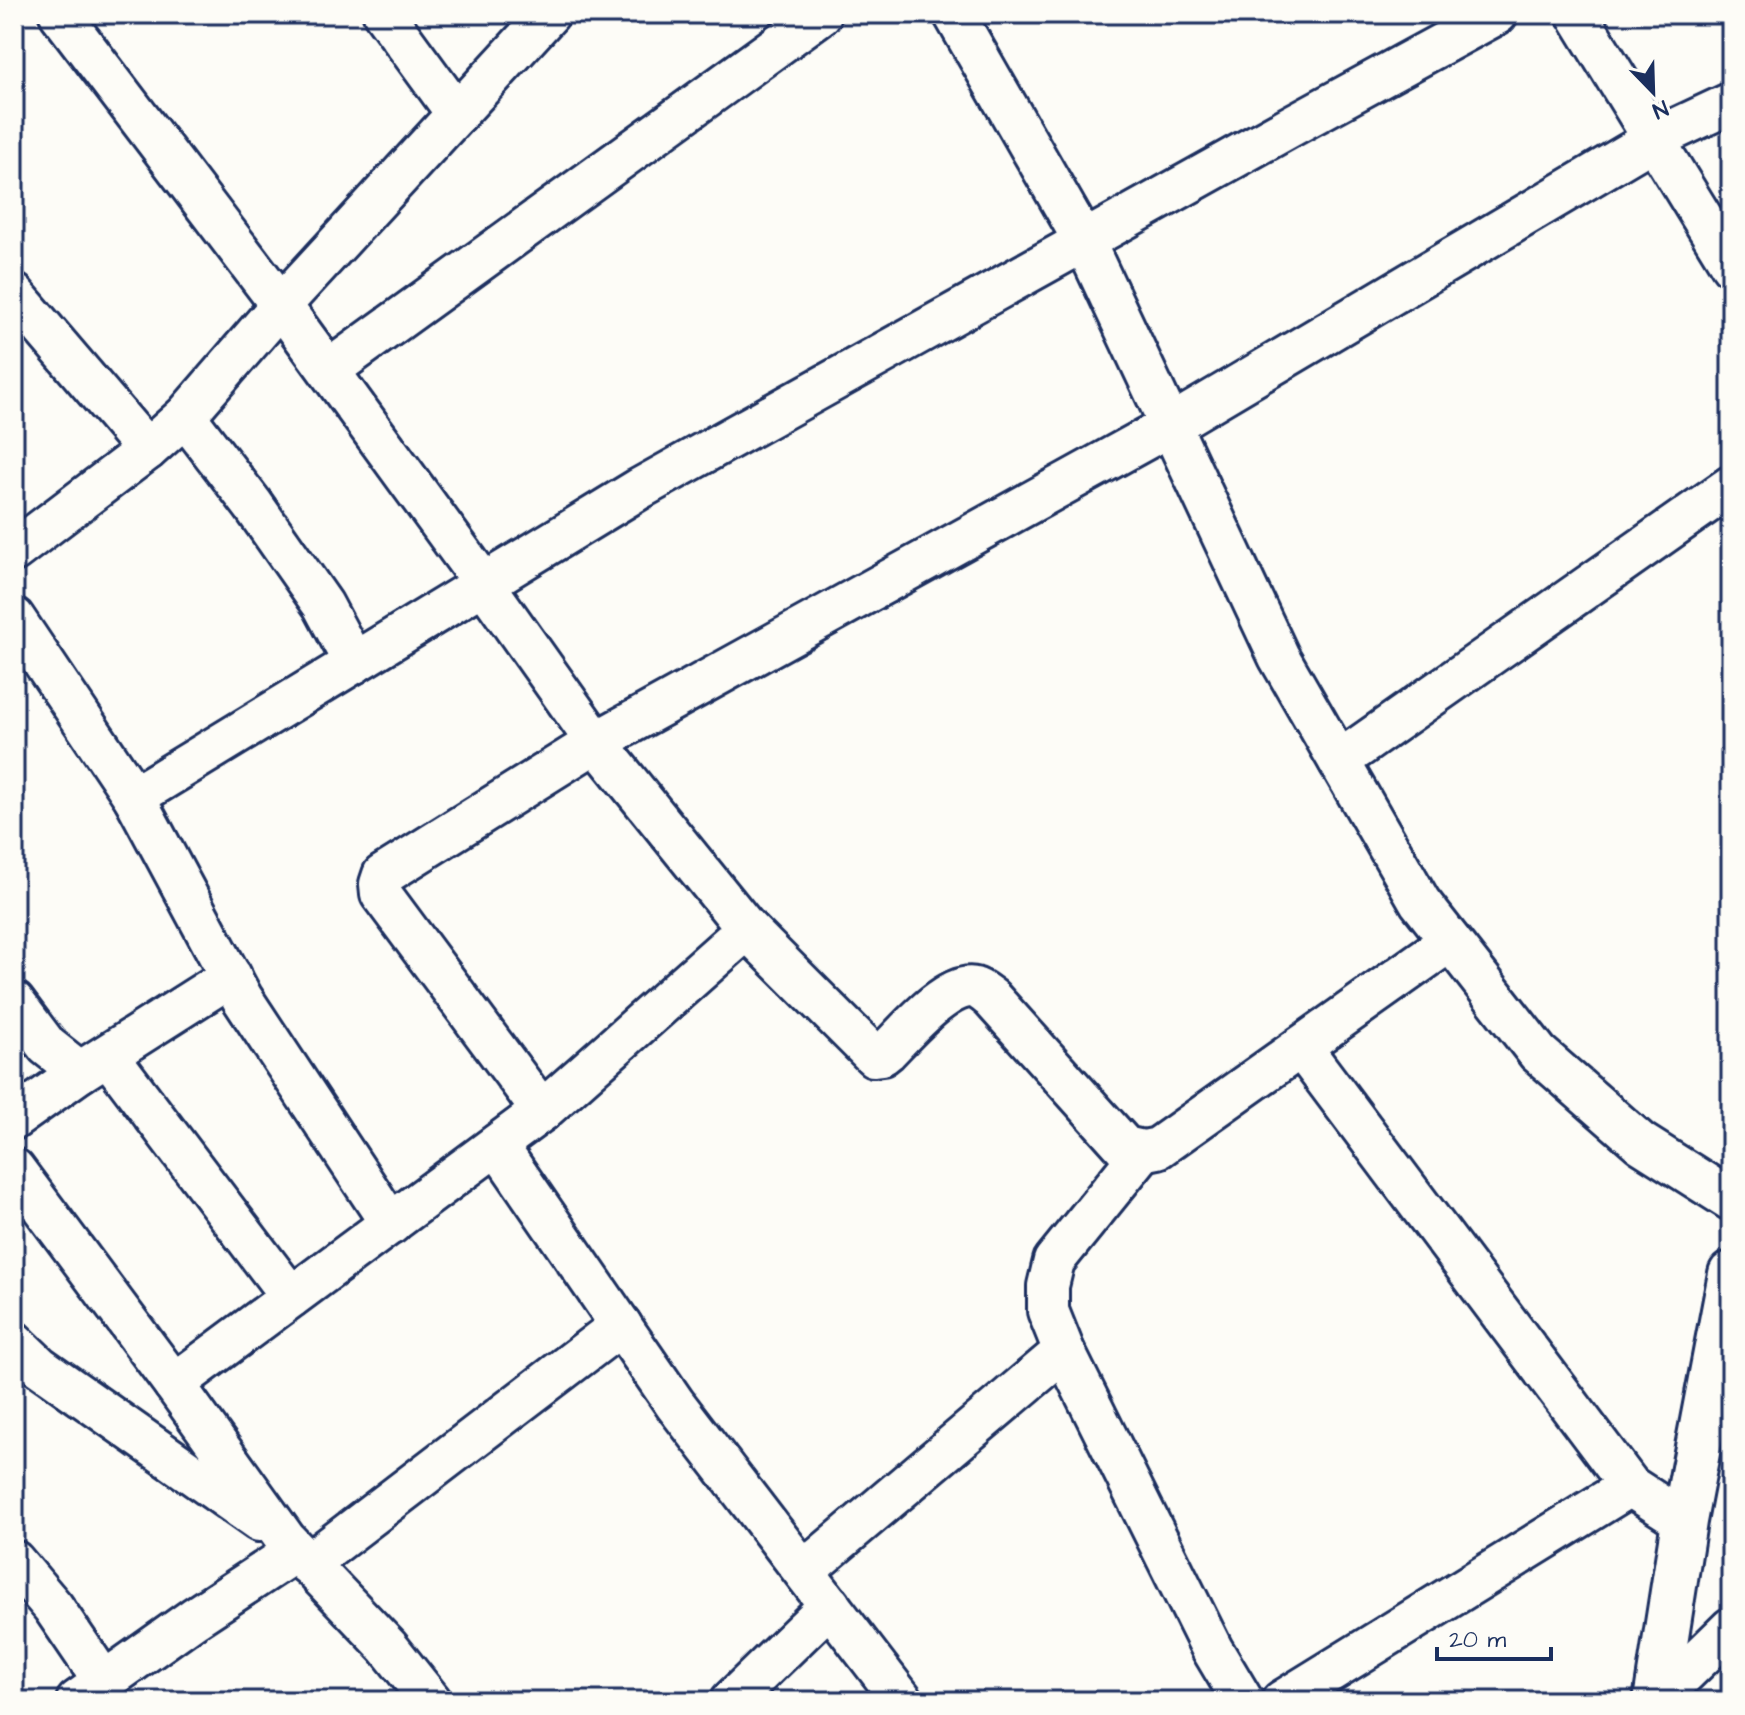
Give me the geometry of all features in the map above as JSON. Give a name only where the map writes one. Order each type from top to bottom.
[{"type":"street","points":[[60,14],[329,370],[596,742],[747,929],[874,1056],[887,1051],[941,999],[960,987],[975,988],[991,998],[1125,1147],[1143,1151],[1158,1148],[1450,941]]},
{"type":"street","points":[[384,14],[457,114]]},
{"type":"street","points":[[14,551],[147,450],[185,416],[281,305],[549,14]]},
{"type":"street","points":[[329,370],[821,14]]},
{"type":"street","points":[[954,14],[1084,241],[1279,657],[1420,902],[1538,1053],[1641,1143],[1731,1200]]},
{"type":"street","points":[[134,797],[639,489],[1497,14]]},
{"type":"street","points":[[1577,14],[1731,265]]},
{"type":"street","points":[[542,1111],[381,894],[383,875],[596,742],[1171,425],[1654,139],[1731,103]]},
{"type":"street","points":[[14,294],[147,450]]},
{"type":"street","points":[[185,416],[253,505],[323,605],[354,663]]},
{"type":"street","points":[[1339,761],[1731,486]]},
{"type":"street","points":[[14,618],[134,797],[242,998],[391,1224]]},
{"type":"street","points":[[174,1384],[542,1111],[747,929]]},
{"type":"street","points":[[14,1119],[231,976]]},
{"type":"street","points":[[14,1002],[47,1046],[94,1064],[291,1297]]},
{"type":"street","points":[[1301,1047],[1630,1486],[1684,1521]]},
{"type":"street","points":[[497,1145],[675,1404],[903,1701]]},
{"type":"street","points":[[1143,1151],[1054,1261],[1048,1286],[1048,1311],[1064,1351],[1212,1649],[1243,1701]]},
{"type":"street","points":[[14,1169],[297,1551],[388,1647],[431,1701]]},
{"type":"street","points":[[1656,1701],[1684,1521],[1731,1274]]},
{"type":"street","points":[[14,1561],[53,1607],[91,1691],[621,1325]]},
{"type":"street","points":[[14,1342],[39,1366],[297,1551]]},
{"type":"street","points":[[804,1571],[1064,1351]]},
{"type":"street","points":[[1282,1701],[1630,1486]]},
{"type":"street","points":[[731,1701],[830,1605]]},
{"type":"street","points":[[1656,1701],[1731,1628]]}]
